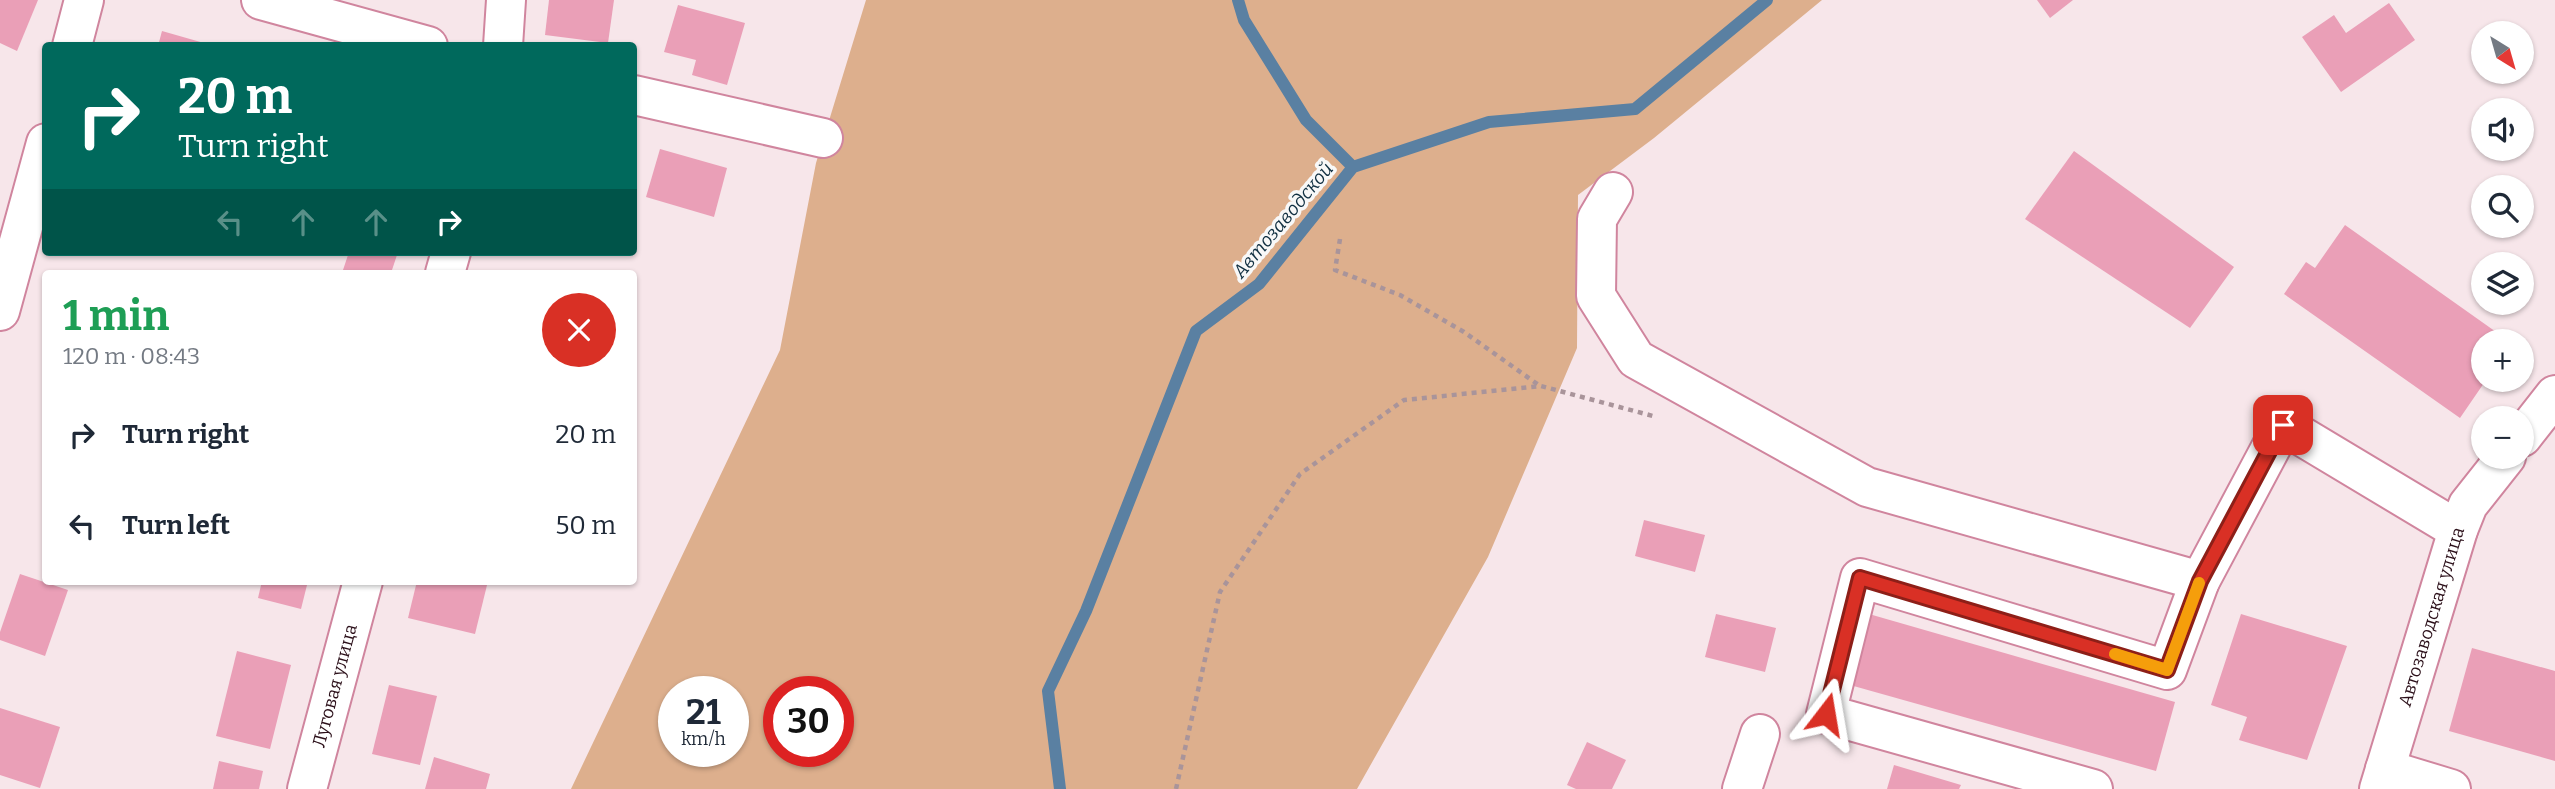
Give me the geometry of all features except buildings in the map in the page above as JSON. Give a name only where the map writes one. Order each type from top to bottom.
[{"type":"street","points":[[73,42],[84,0]]},
{"type":"street","points":[[261,0],[413,42]]},
{"type":"street","points":[[503,42],[506,0]]},
{"type":"street","points":[[637,96],[823,138]]},
{"type":"street","points":[[0,311],[42,158]]},
{"type":"street","points":[[1614,192],[1597,219],[1596,296],[1636,359],[1867,487],[2200,581]]},
{"type":"street","points":[[2534,422],[2555,395]]},
{"type":"street","points":[[2093,789],[1826,714],[1860,578],[2167,670],[2200,581],[2283,425],[2458,530]]},
{"type":"street","name":"Автозаводская улица","points":[[2382,779],[2458,530],[2469,505],[2497,469]]},
{"type":"street","name":"Луговая улица","points":[[307,789],[362,585]]},
{"type":"street","points":[[1742,789],[1760,734]]},
{"type":"street","points":[[2382,779],[2451,789]]},
{"type":"path","points":[[1340,239],[1335,270],[1400,295],[1464,332],[1541,386],[1660,418]]},
{"type":"path","points":[[1177,789],[1220,592],[1300,474],[1404,400],[1541,386]]},
{"type":"shaded area","points":[[866,0],[1822,0],[1654,138],[1578,195],[1577,348],[1488,557],[1357,789],[571,789],[780,350],[816,163]]},
{"type":"waterway","points":[[1238,0],[1244,20],[1306,120],[1353,167]]},
{"type":"waterway","name":"Автозаводской","points":[[1060,789],[1048,691],[1086,611],[1196,331],[1259,284],[1353,167],[1489,122],[1635,109],[1767,0]]},
{"type":"slow traffic","points":[[2115,654],[2167,670],[2199,583]]},
{"type":"route","points":[[1826,714],[1860,578],[2167,670],[2200,581],[2283,425]]}]
